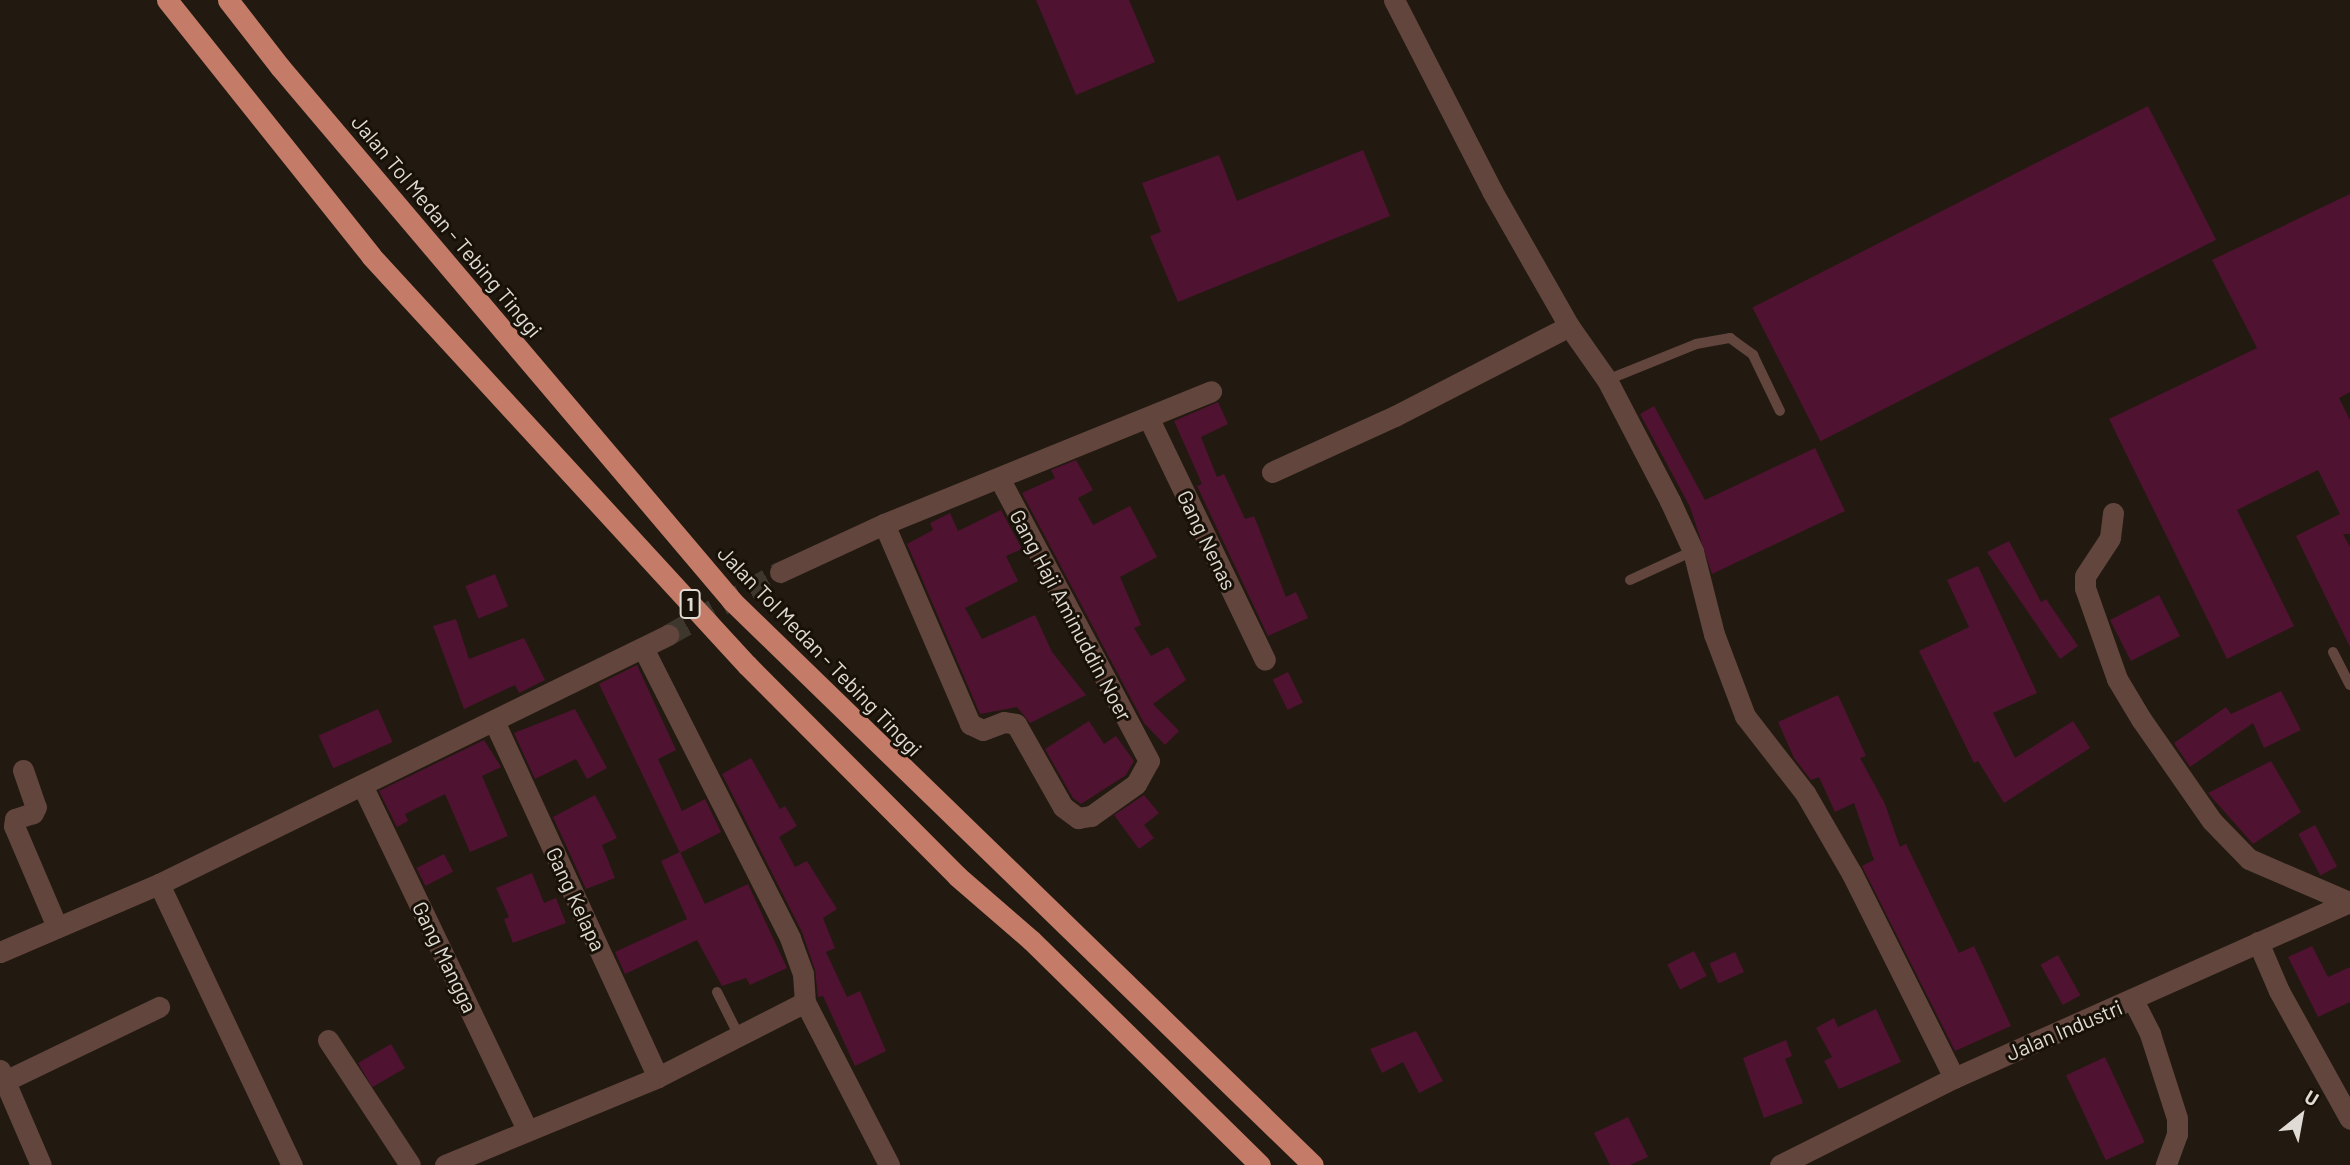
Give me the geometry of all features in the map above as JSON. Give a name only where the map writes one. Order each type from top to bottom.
[{"type":"highway","name":"1","points":[[167,0],[372,256],[737,655],[957,876],[1031,940],[1260,1165]]},
{"type":"highway","name":"Jalan Tol Medan - Tebing Tinggi","points":[[229,0],[280,67],[733,602],[1220,1080],[1313,1165]]},
{"type":"street","points":[[1394,0],[1492,191],[1569,326],[1607,380],[1693,551],[1714,634],[1745,716],[1805,793],[1852,874],[1954,1078]]},
{"type":"street","points":[[1272,472],[1395,416],[1569,326]]},
{"type":"street","points":[[779,572],[884,524],[1000,480],[1211,391]]},
{"type":"street","name":"Gang Nenas","points":[[1149,419],[1265,660]]},
{"type":"street","name":"Gang Haji Aminuddin Noer","points":[[884,524],[970,724],[982,730],[1004,722],[1016,724],[1069,813],[1078,818],[1091,816],[1136,785],[1149,766],[1144,749],[1118,708],[1000,480]]},
{"type":"street","points":[[2113,513],[2110,538],[2085,576],[2085,588],[2117,679],[2141,719],[2212,821],[2249,859],[2350,902]]},
{"type":"street","points":[[0,952],[159,884],[668,635]]},
{"type":"street","points":[[643,648],[790,938],[803,974],[805,1002],[888,1165]]},
{"type":"street","name":"Gang Kelapa","points":[[494,721],[658,1077]]},
{"type":"street","points":[[23,771],[36,807],[33,813],[15,819],[14,826],[57,927]]},
{"type":"street","name":"Gang Mangga","points":[[362,785],[527,1129]]},
{"type":"street","points":[[159,884],[292,1165]]},
{"type":"street","name":"Jalan Industri","points":[[1786,1164],[1954,1078],[2350,902]]},
{"type":"street","points":[[2258,942],[2278,990],[2350,1119]]},
{"type":"street","points":[[2133,1000],[2150,1034],[2177,1118],[2177,1134],[2166,1165]]},
{"type":"street","points":[[446,1165],[527,1129],[658,1077],[740,1038],[805,1002]]},
{"type":"street","points":[[41,1165],[3,1076],[159,1007]]},
{"type":"street","points":[[328,1040],[411,1165]]},
{"type":"lane","points":[[1607,380],[1696,344],[1730,338],[1753,355],[1780,411]]},
{"type":"lane","points":[[1630,580],[1693,551]]},
{"type":"lane","points":[[2333,652],[2350,685]]},
{"type":"lane","points":[[717,992],[740,1038]]},
{"type":"building","points":[[1036,0],[1129,0],[1155,62],[1076,95]]},
{"type":"building","points":[[2148,106],[2216,240],[1820,441],[1752,308]]},
{"type":"building","points":[[1363,150],[1390,216],[1178,302],[1150,236],[1161,232],[1142,183],[1219,155],[1237,201]]},
{"type":"building","points":[[2350,194],[2350,392],[2339,398],[2350,420],[2350,534],[2343,534],[2350,547],[2350,647],[2296,536],[2340,514],[2318,470],[2237,510],[2294,626],[2227,659],[2109,419],[2257,348],[2212,260]]},
{"type":"building","points":[[1218,402],[1228,424],[1201,437],[1217,477],[1224,474],[1245,519],[1254,516],[1286,597],[1296,592],[1308,618],[1268,636],[1197,486],[1202,484],[1174,421]]},
{"type":"building","points":[[1654,406],[1705,500],[1815,448],[1845,511],[1712,574],[1690,507],[1640,414]]},
{"type":"building","points":[[1076,460],[1093,490],[1078,498],[1093,525],[1130,506],[1157,557],[1120,577],[1141,625],[1134,628],[1151,656],[1168,647],[1186,680],[1153,704],[1179,731],[1165,745],[1144,723],[1022,493],[1055,478],[1051,470]]},
{"type":"building","points":[[1001,510],[1022,549],[1006,556],[1018,581],[965,608],[982,639],[1035,615],[1052,652],[1086,695],[1030,723],[1017,707],[980,714],[907,544],[933,530],[930,523],[950,513],[958,531]]},
{"type":"building","points":[[2009,541],[2041,602],[2046,599],[2078,646],[2060,659],[1987,552]]},
{"type":"building","points":[[1978,566],[2037,693],[1993,713],[2015,758],[2073,721],[2090,748],[2004,803],[1978,761],[1974,763],[1919,651],[1969,627],[1947,580]]},
{"type":"building","points":[[495,574],[508,606],[478,618],[465,586]]},
{"type":"building","points":[[2159,595],[2180,636],[2131,661],[2110,620]]},
{"type":"building","points":[[456,619],[469,659],[524,638],[545,680],[519,693],[515,685],[464,709],[433,626]]},
{"type":"building","points":[[637,665],[676,750],[658,759],[682,811],[705,799],[721,832],[680,853],[599,684]]},
{"type":"building","points":[[1288,672],[1303,703],[1288,710],[1273,679]]},
{"type":"building","points":[[2281,691],[2301,730],[2264,748],[2253,723],[2190,767],[2174,743],[2226,707],[2231,714]]},
{"type":"building","points":[[1838,695],[1866,756],[1860,758],[1885,804],[1900,847],[1906,844],[1959,953],[1974,946],[2011,1026],[1955,1051],[1862,866],[1874,860],[1854,803],[1835,812],[1819,777],[1811,780],[1794,758],[1778,722]]},
{"type":"building","points":[[378,709],[393,742],[333,768],[319,735]]},
{"type":"building","points":[[575,709],[607,768],[587,779],[576,759],[535,779],[514,733]]},
{"type":"building","points":[[1089,721],[1104,744],[1116,736],[1134,761],[1126,775],[1081,804],[1073,798],[1045,749]]},
{"type":"building","points":[[484,740],[501,767],[482,776],[508,836],[470,852],[445,794],[405,814],[408,821],[397,827],[379,791]]},
{"type":"building","points":[[751,758],[780,809],[785,806],[797,826],[779,837],[795,867],[807,861],[837,909],[823,918],[835,948],[826,952],[847,997],[860,991],[886,1051],[855,1066],[823,996],[818,997],[815,970],[802,932],[722,774]]},
{"type":"building","points":[[2271,761],[2301,812],[2253,844],[2208,793]]},
{"type":"building","points":[[595,795],[617,838],[602,845],[615,878],[586,889],[553,817]]},
{"type":"building","points":[[1144,795],[1159,813],[1144,825],[1154,838],[1139,849],[1114,815]]},
{"type":"building","points":[[2315,825],[2337,866],[2320,875],[2298,834]]},
{"type":"building","points":[[680,852],[705,904],[748,884],[787,968],[750,985],[746,978],[722,986],[697,940],[625,974],[615,952],[687,919],[661,861]]},
{"type":"building","points":[[444,854],[453,872],[425,886],[416,868]]},
{"type":"building","points":[[532,873],[544,903],[556,898],[566,923],[513,943],[504,919],[509,917],[496,888]]},
{"type":"building","points":[[2312,946],[2328,977],[2350,967],[2350,1002],[2318,1017],[2288,957]]},
{"type":"building","points":[[1694,951],[1707,976],[1680,990],[1667,965]]},
{"type":"building","points":[[1735,952],[1744,972],[1718,983],[1709,963]]},
{"type":"building","points":[[2058,955],[2080,995],[2063,1005],[2041,965]]},
{"type":"building","points":[[1876,1009],[1901,1062],[1839,1089],[1824,1061],[1832,1057],[1816,1028],[1834,1018],[1838,1027]]},
{"type":"building","points":[[1416,1031],[1443,1081],[1419,1093],[1403,1062],[1382,1073],[1370,1049]]},
{"type":"building","points":[[1786,1040],[1792,1056],[1785,1059],[1803,1103],[1764,1118],[1743,1058]]},
{"type":"building","points":[[391,1044],[405,1068],[372,1087],[358,1063]]},
{"type":"building","points":[[2105,1057],[2145,1142],[2106,1160],[2066,1075]]},
{"type":"building","points":[[1628,1117],[1648,1157],[1630,1165],[1610,1165],[1594,1133]]},
{"type":"tunnel","points":[[668,635],[780,572]]}]
